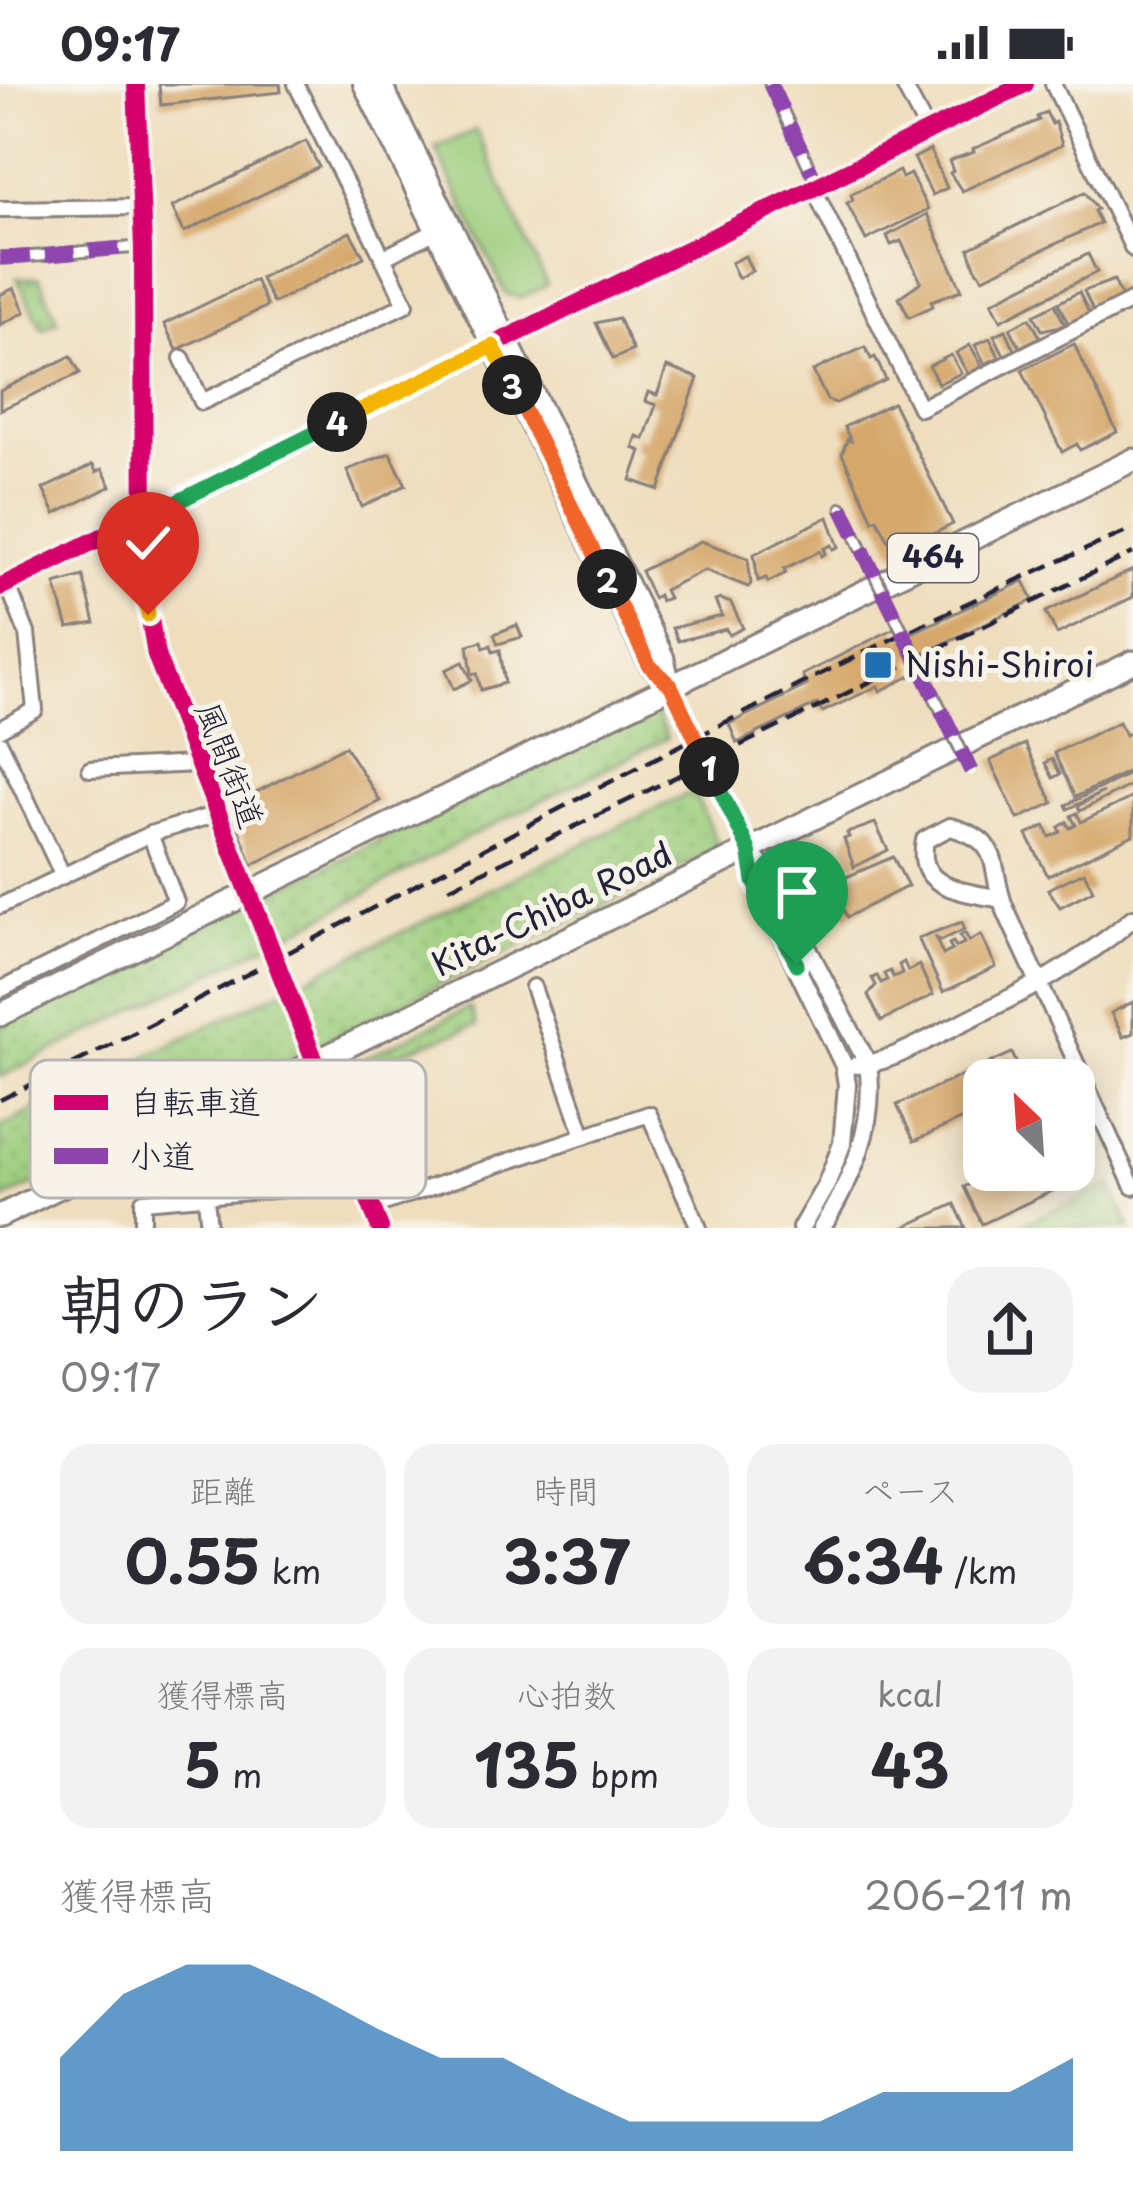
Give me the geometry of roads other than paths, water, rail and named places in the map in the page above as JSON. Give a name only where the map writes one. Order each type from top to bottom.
[{"type":"highway","name":"464","points":[[0,1015],[674,692],[1133,460]]},
{"type":"highway","name":"Kita-Chiba Road","points":[[313,1060],[746,844],[1133,662]]},
{"type":"highway","name":"Kita-Chiba Road","points":[[0,1216],[36,1198]]},
{"type":"main road","points":[[363,84],[436,231],[500,342]]},
{"type":"main road","points":[[382,84],[649,665],[674,692]]},
{"type":"street","name":"風間街道","points":[[136,84],[144,584],[156,655],[314,1060]]},
{"type":"street","points":[[182,358],[202,402],[406,304],[296,84]]},
{"type":"street","points":[[770,84],[920,408],[1133,300]]},
{"type":"street","points":[[903,84],[928,132]]},
{"type":"street","points":[[0,729],[35,710],[27,633],[4,585],[500,342],[813,180],[928,132],[1025,84]]},
{"type":"street","points":[[1052,84],[1133,249]]},
{"type":"street","points":[[0,208],[141,207]]},
{"type":"street","points":[[383,257],[436,231]]},
{"type":"street","points":[[0,258],[142,247]]},
{"type":"street","points":[[842,508],[970,771]]},
{"type":"street","points":[[674,692],[746,844],[769,874],[868,1064],[869,1099],[861,1148],[822,1228]]},
{"type":"street","points":[[0,743],[63,876]]},
{"type":"street","points":[[90,769],[198,764]]},
{"type":"street","points":[[0,906],[151,834],[217,814]]},
{"type":"street","points":[[1001,899],[954,890],[928,874],[921,859],[925,840],[950,827],[969,832],[989,850],[999,871],[1001,899],[1133,1186]]},
{"type":"street","points":[[0,990],[176,902],[151,834]]},
{"type":"street","points":[[746,844],[754,881],[844,1066],[847,1097],[842,1144],[826,1185],[801,1228]]},
{"type":"street","points":[[844,1066],[904,1052],[1040,984],[1092,952],[1133,918]]},
{"type":"street","points":[[533,987],[584,1136]]},
{"type":"street","points":[[426,1189],[649,1114],[699,1228]]},
{"type":"street","points":[[143,1228],[143,1201],[190,1198]]},
{"type":"street","points":[[206,1198],[209,1228]]},
{"type":"street","name":"風間街道","points":[[368,1198],[380,1228]]},
{"type":"street","points":[[372,1207],[399,1198]]},
{"type":"railway","points":[[80,1060],[845,662],[1133,529]]},
{"type":"railway","points":[[449,888],[1133,553]]},
{"type":"railway","points":[[0,1100],[30,1085]]},
{"type":"place","name":"Nishi-Shiroi","points":[[878,665]]}]
